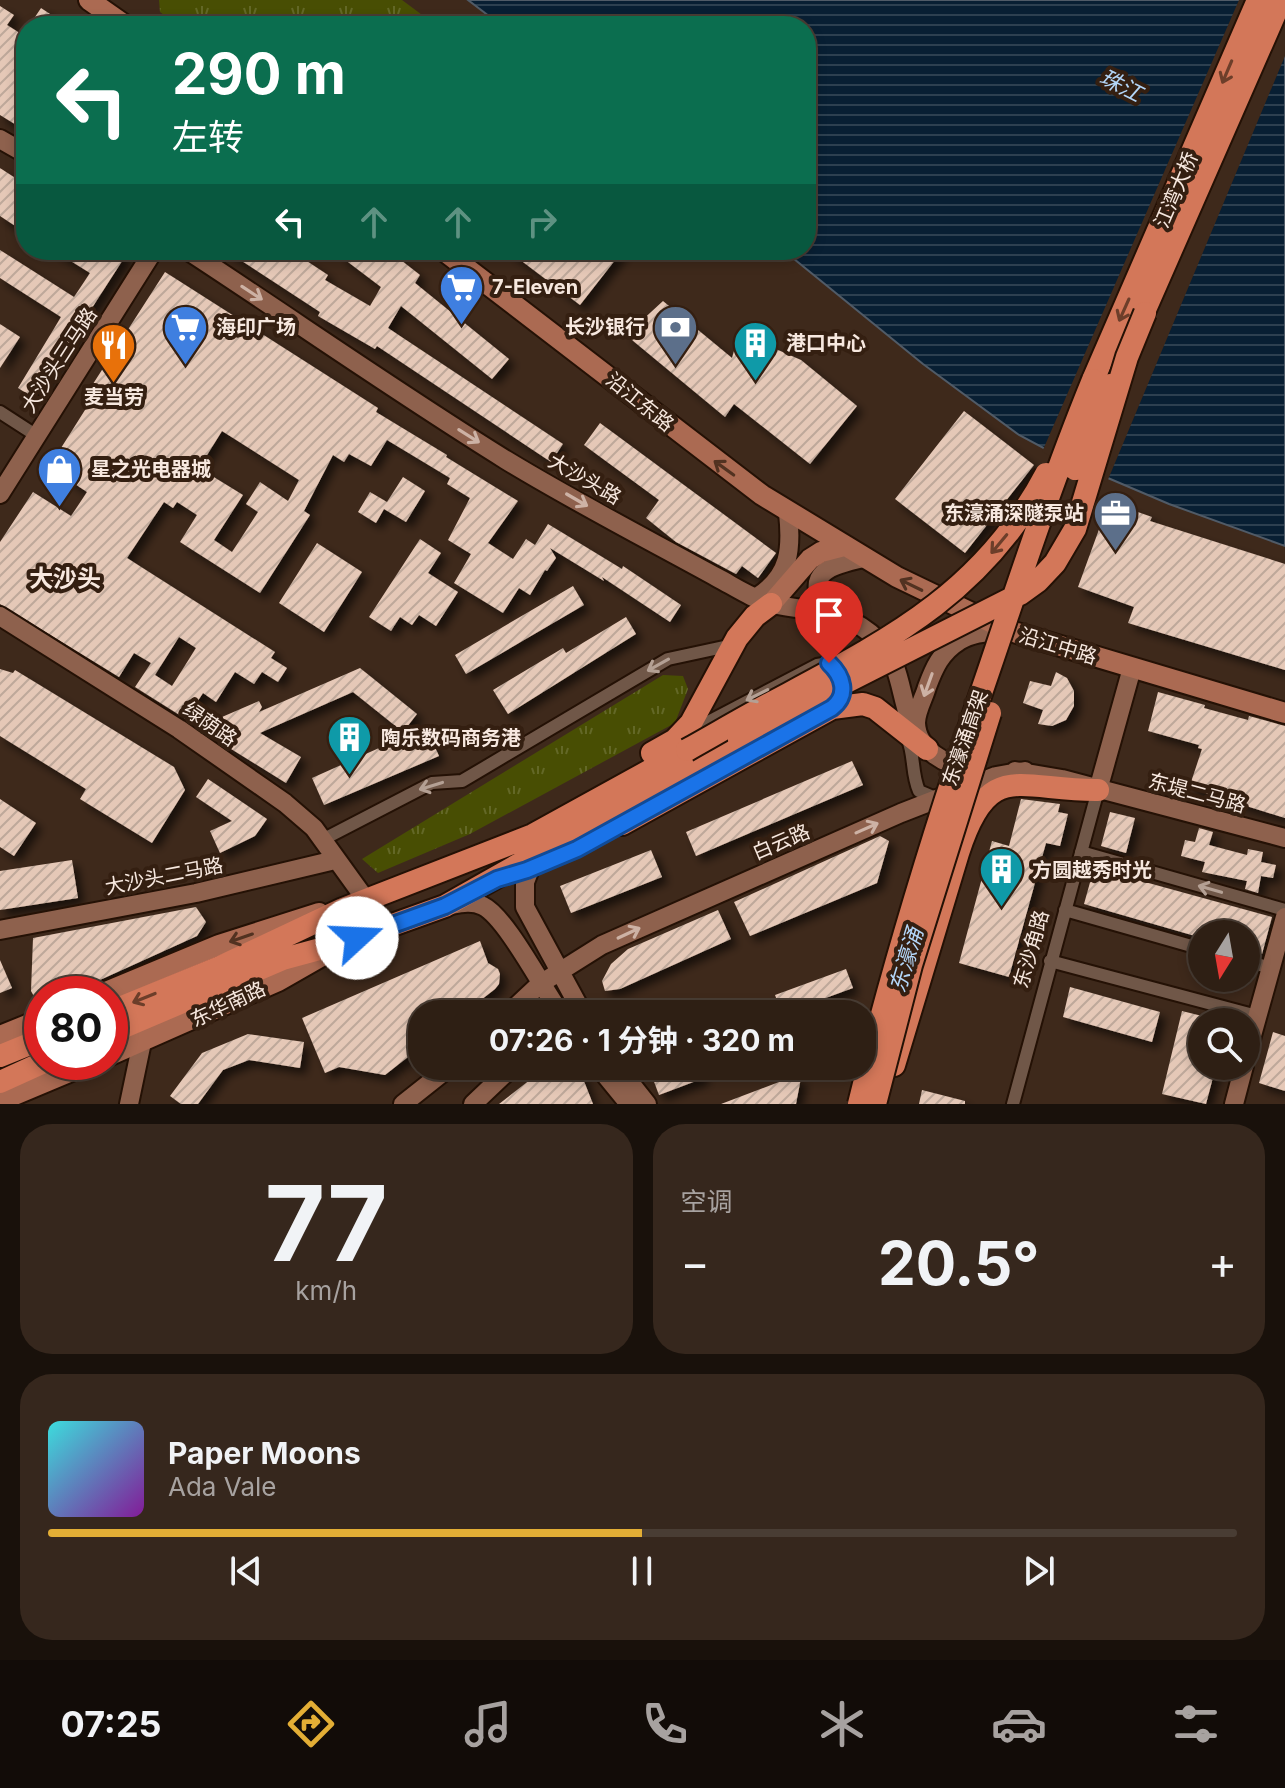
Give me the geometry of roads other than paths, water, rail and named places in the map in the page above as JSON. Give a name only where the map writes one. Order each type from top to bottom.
[{"type":"highway","name":"江湾大桥","points":[[1102,382],[1258,0]]},
{"type":"highway","name":"江湾大桥","points":[[1145,313],[1281,0]]},
{"type":"highway","points":[[128,1008],[343,909],[533,835],[681,745],[879,645],[931,611],[990,555],[1024,512],[1145,313]]},
{"type":"highway","points":[[128,1010],[342,943],[445,906],[531,863],[739,740],[1007,601],[1038,581],[1063,552],[1075,529],[1127,357],[1145,313]]},
{"type":"highway","name":"东濠涌高架","points":[[878,1104],[915,952],[985,729],[1102,382]]},
{"type":"highway","name":"东濠涌高架","points":[[859,1104],[881,1015],[948,788],[1035,534],[1102,382]]},
{"type":"highway","points":[[681,745],[733,645],[764,600]]},
{"type":"highway","points":[[531,863],[577,849],[832,708],[863,704],[888,716],[927,749]]},
{"type":"highway","points":[[878,1104],[906,1031],[966,827],[979,805],[1003,786],[1017,784],[1063,790],[1098,790]]},
{"type":"highway","points":[[0,1056],[24,1046]]},
{"type":"highway","points":[[0,1082],[24,1071]]},
{"type":"main road","points":[[89,0],[112,16]]},
{"type":"main road","name":"大沙头三马路","points":[[0,494],[32,433],[140,260]]},
{"type":"main road","name":"大沙头三马路","points":[[0,475],[32,433],[147,260]]},
{"type":"main road","name":"大沙头路","points":[[202,260],[509,461],[630,530],[764,600],[845,617],[889,653],[911,724],[927,749]]},
{"type":"main road","name":"沿江东路","points":[[456,260],[695,447],[788,513],[844,546]]},
{"type":"main road","points":[[764,600],[786,564],[791,538],[788,513]]},
{"type":"main road","points":[[764,600],[810,559],[821,552],[844,546]]},
{"type":"main road","name":"沿江中路","points":[[844,546],[897,577],[1007,630],[1285,713]]},
{"type":"main road","points":[[827,612],[818,593],[817,581],[821,573],[828,567],[864,558]]},
{"type":"main road","name":"绿荫路","points":[[0,616],[179,729],[285,803],[314,828],[366,900]]},
{"type":"main road","points":[[927,749],[916,722],[936,664],[960,640],[977,633],[1007,630]]},
{"type":"main road","name":"东沙角路","points":[[1098,790],[1132,668]]},
{"type":"main road","name":"东堤二马路","points":[[927,749],[944,762],[959,767],[1025,771],[1285,838]]},
{"type":"main road","name":"白云路","points":[[523,1000],[540,984],[602,945],[696,902],[996,776],[1025,771]]},
{"type":"main road","name":"大沙头二马路","points":[[0,930],[196,893],[335,860]]},
{"type":"main road","points":[[531,863],[523,895],[525,907],[576,1000]]},
{"type":"main road","points":[[445,906],[474,902],[493,913],[513,937],[551,1000]]},
{"type":"main road","points":[[1259,1008],[1285,917]]},
{"type":"main road","name":"东华南路","points":[[128,1048],[278,981],[342,943]]},
{"type":"main road","points":[[560,1000],[561,971]]},
{"type":"main road","points":[[0,1036],[24,1026]]},
{"type":"main road","points":[[129,1104],[142,1042]]},
{"type":"main road","points":[[0,1101],[50,1080]]},
{"type":"main road","points":[[403,1104],[433,1080]]},
{"type":"main road","points":[[473,1104],[498,1080]]},
{"type":"main road","points":[[609,1080],[628,1104]]},
{"type":"main road","points":[[628,1080],[647,1104]]},
{"type":"main road","points":[[1234,1104],[1240,1080]]},
{"type":"street","points":[[0,412],[32,433]]},
{"type":"street","points":[[322,840],[432,783],[462,781],[668,659],[733,645]]},
{"type":"street","points":[[681,745],[823,662],[833,666],[843,689],[840,702],[832,708]]},
{"type":"street","points":[[904,730],[913,750],[914,780],[919,791],[939,799]]},
{"type":"street","name":"东沙角路","points":[[1013,1104],[1098,790]]},
{"type":"street","points":[[1081,852],[1285,910]]},
{"type":"street","points":[[1065,910],[1188,945]]},
{"type":"street","points":[[1050,961],[1227,1008]]},
{"type":"street","points":[[1260,965],[1271,968]]},
{"type":"water","name":"珠江","points":[[468,0],[1285,0],[1285,546],[1169,504],[1068,461],[1019,435],[923,364],[795,260],[816,260],[816,16],[489,16]]},
{"type":"place","name":"7-Eleven","points":[[461,326]]},
{"type":"place","name":"海印广场","points":[[185,366]]},
{"type":"place","name":"长沙银行","points":[[676,366]]},
{"type":"place","name":"港口中心","points":[[755,382]]},
{"type":"place","name":"麦当劳","points":[[114,384]]},
{"type":"place","name":"星之光电器城","points":[[60,508]]},
{"type":"place","name":"东濠涌深隧泵站","points":[[1115,552]]},
{"type":"place","name":"陶乐数码商务港","points":[[350,777]]},
{"type":"place","name":"方圆越秀时光","points":[[1001,909]]},
{"type":"district","name":"大沙头","points":[[65,578]]},
{"type":"water label","name":"东濠涌","points":[[906,960]]}]
